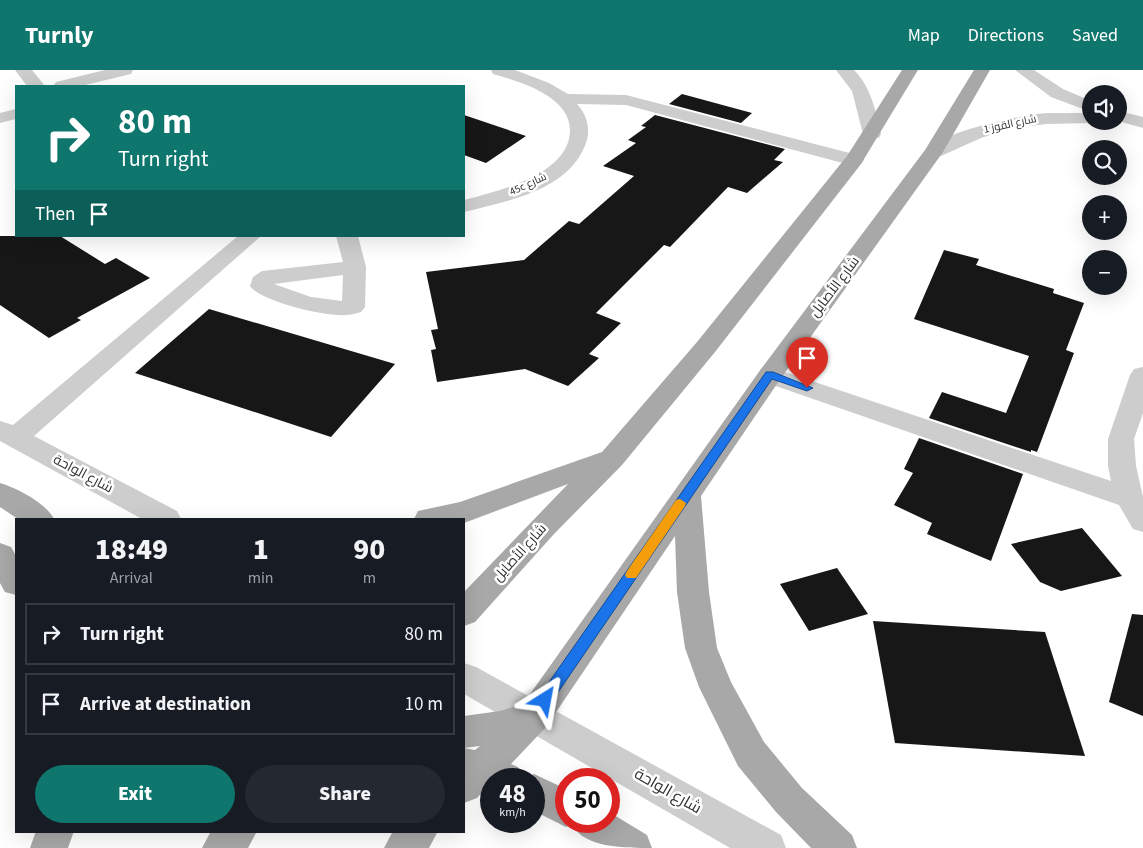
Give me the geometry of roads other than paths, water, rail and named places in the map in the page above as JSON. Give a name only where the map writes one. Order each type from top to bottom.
[{"type":"main road","name":"شارع الأصايل","points":[[465,612],[544,526],[612,458],[706,347],[854,160],[872,134],[892,96],[910,70]]},
{"type":"main road","name":"شارع الأصايل","points":[[478,775],[534,716],[770,375],[934,152],[982,70]]},
{"type":"main road","points":[[432,518],[471,509],[612,458]]},
{"type":"main road","points":[[0,493],[38,518]]},
{"type":"main road","points":[[688,493],[692,592],[701,648],[716,687],[752,754],[788,800],[838,848]]},
{"type":"main road","points":[[0,555],[15,581]]},
{"type":"main road","points":[[465,732],[500,727],[534,716]]},
{"type":"main road","points":[[49,848],[54,833]]},
{"type":"main road","points":[[221,848],[236,833]]},
{"type":"main road","points":[[609,833],[633,848]]},
{"type":"street","points":[[23,70],[35,85]]},
{"type":"street","points":[[66,85],[124,70]]},
{"type":"street","name":"45c شارع","points":[[465,206],[507,194],[538,182],[562,166],[576,149],[581,131],[577,114],[564,100],[549,89],[499,70]]},
{"type":"street","points":[[844,70],[855,79],[864,96],[872,134]]},
{"type":"street","points":[[1023,70],[1057,93],[1082,103]]},
{"type":"street","points":[[564,100],[606,98],[646,104],[854,160]]},
{"type":"street","points":[[0,118],[15,114]]},
{"type":"street","name":"شارع القوز 1","points":[[934,152],[995,126],[1041,118],[1082,118]]},
{"type":"street","points":[[7,433],[250,237]]},
{"type":"street","points":[[347,237],[355,267]]},
{"type":"street","points":[[770,375],[1129,498]]},
{"type":"street","points":[[1143,375],[1121,440],[1122,466],[1129,498],[1143,521]]},
{"type":"street","name":"شارع الواحة","points":[[7,433],[165,518]]},
{"type":"street","points":[[0,549],[15,560]]},
{"type":"street","name":"شارع الواحة","points":[[465,678],[767,848]]}]
